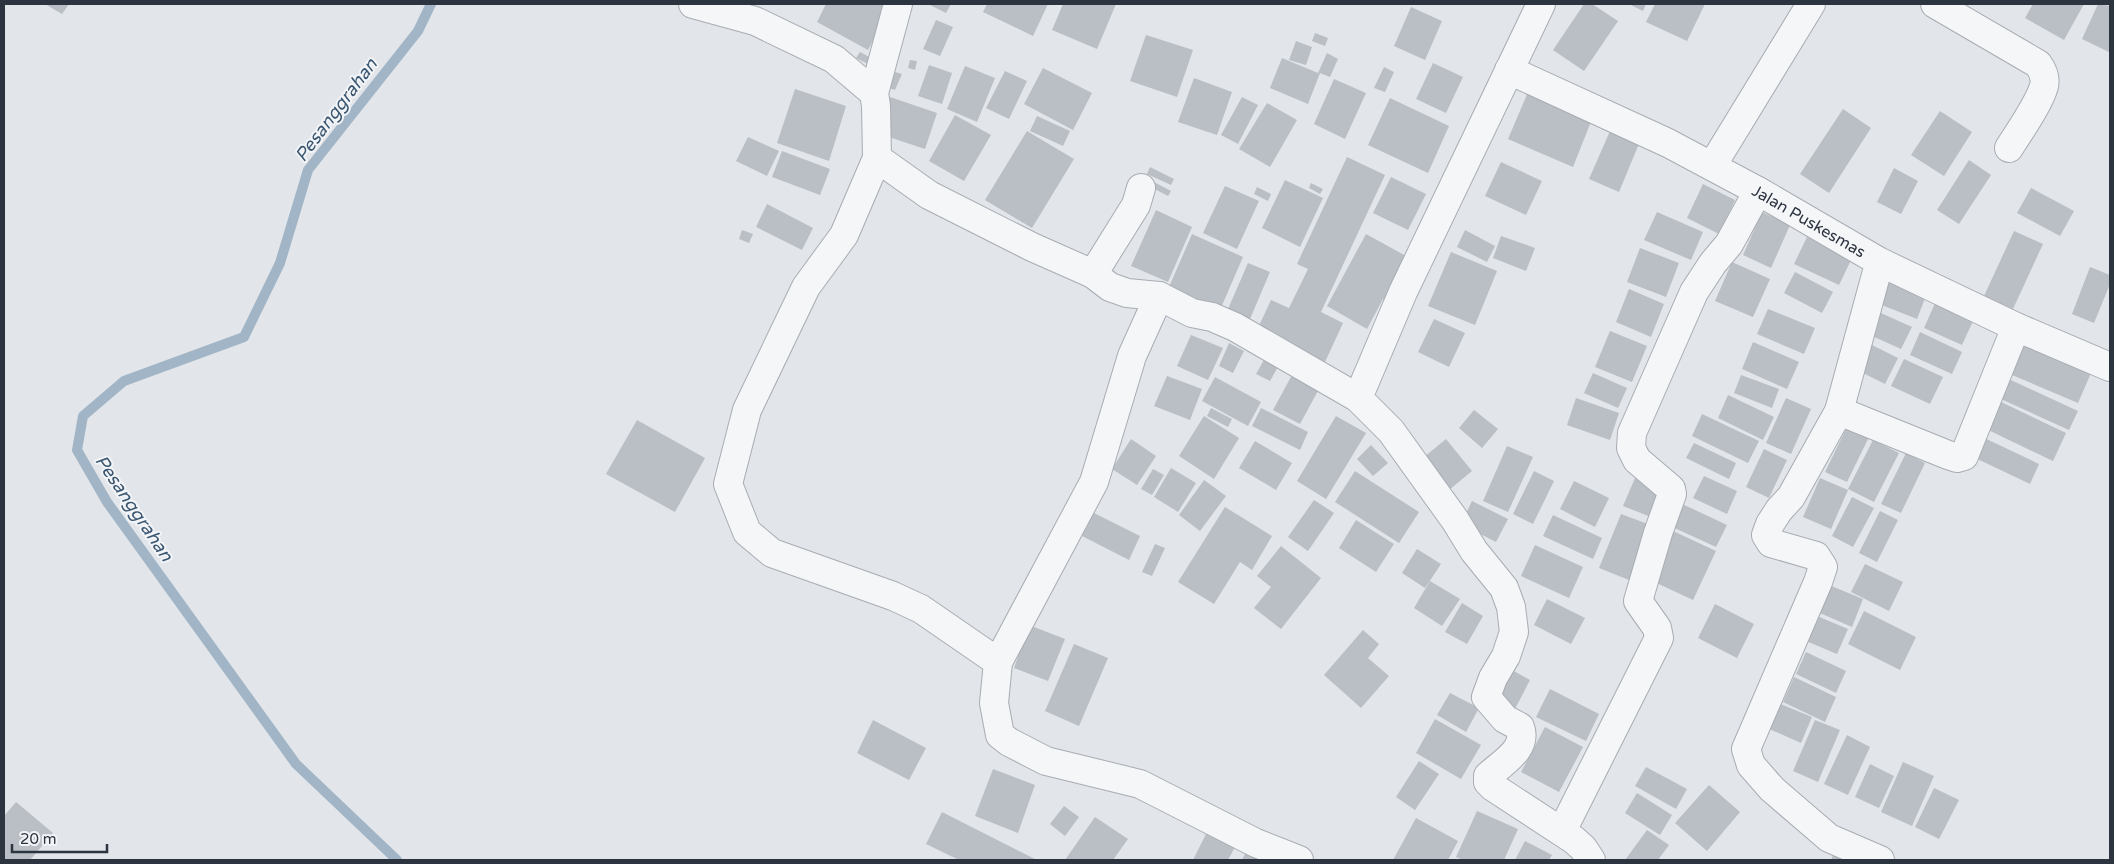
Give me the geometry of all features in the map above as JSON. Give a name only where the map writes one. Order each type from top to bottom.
[{"type":"street","points":[[693,4],[755,21],[834,59],[874,93]]},
{"type":"street","points":[[898,4],[874,93],[876,106],[876,158],[844,235],[806,287],[746,410],[728,484],[747,532],[772,553],[894,596],[921,609],[998,662]]},
{"type":"street","points":[[1358,398],[1403,292],[1541,4]]},
{"type":"street","points":[[1712,166],[1810,4]]},
{"type":"street","points":[[1935,4],[2038,64],[2044,73],[2045,85],[2009,148]]},
{"type":"street","name":"Jalan Puskesmas","points":[[1509,70],[1659,138],[1758,191],[1880,262],[2016,327],[2110,367]]},
{"type":"street","points":[[876,158],[929,195],[1032,247],[1093,274],[1110,287],[1127,293],[1159,296],[1192,313],[1212,317],[1235,327],[1358,398],[1391,431],[1455,520],[1474,551],[1504,588],[1511,607],[1514,632],[1506,656],[1493,678],[1486,697],[1505,719],[1520,727],[1523,735],[1520,747],[1488,776],[1488,782],[1562,831],[1583,848],[1591,860]]},
{"type":"street","points":[[1093,274],[1136,205],[1141,188]]},
{"type":"street","points":[[1562,831],[1659,638],[1656,628],[1638,601],[1658,533],[1672,494],[1670,489],[1637,460],[1631,448],[1632,433],[1694,292],[1729,244],[1758,191]]},
{"type":"street","points":[[1876,275],[1839,411],[1792,497],[1779,510],[1770,524],[1766,536],[1771,543],[1816,556],[1823,567],[1746,749],[1750,765],[1772,789],[1829,838],[1880,860]]},
{"type":"street","points":[[1159,296],[1132,356],[1094,482],[998,662],[994,703],[1000,735],[1009,742],[1046,761],[1140,784],[1256,843],[1299,860]]},
{"type":"street","points":[[1839,411],[1956,458],[1964,456],[2016,327]]},
{"type":"building","points":[[45,4],[69,4],[62,14]]},
{"type":"building","points":[[826,4],[892,4],[868,50],[817,22]]},
{"type":"building","points":[[928,4],[951,4],[946,13]]},
{"type":"building","points":[[987,4],[1048,4],[1033,36],[983,12]]},
{"type":"building","points":[[1063,4],[1116,4],[1097,49],[1052,30]]},
{"type":"building","points":[[1584,4],[1592,4],[1618,21],[1584,71],[1553,50]]},
{"type":"building","points":[[1629,4],[1646,4],[1643,11]]},
{"type":"building","points":[[1655,4],[1705,4],[1687,41],[1646,22]]},
{"type":"building","points":[[2033,4],[2084,4],[2064,40],[2025,18]]},
{"type":"building","points":[[2098,4],[2110,6],[2109,52],[2082,39]]},
{"type":"building","points":[[1411,7],[1442,21],[1425,60],[1394,46]]},
{"type":"building","points":[[936,20],[953,27],[940,56],[923,49]]},
{"type":"building","points":[[1315,33],[1328,38],[1325,46],[1312,41]]},
{"type":"building","points":[[1146,35],[1193,50],[1177,97],[1130,81]]},
{"type":"building","points":[[1296,41],[1312,47],[1306,65],[1289,60]]},
{"type":"building","points":[[860,52],[873,59],[870,65],[856,58]]},
{"type":"building","points":[[1327,53],[1338,59],[1330,77],[1320,73],[1308,104],[1270,88],[1282,58],[1318,73]]},
{"type":"building","points":[[910,60],[917,61],[915,70],[908,68]]},
{"type":"building","points":[[1433,63],[1463,77],[1446,113],[1416,99]]},
{"type":"building","points":[[929,65],[952,73],[942,104],[918,96]]},
{"type":"building","points":[[965,66],[995,78],[977,122],[947,109]]},
{"type":"building","points":[[1384,67],[1394,72],[1385,92],[1374,88]]},
{"type":"building","points":[[1043,68],[1092,93],[1073,130],[1024,104]]},
{"type":"building","points":[[1005,71],[1027,81],[1009,119],[986,108]]},
{"type":"building","points":[[895,72],[902,74],[895,90],[889,88]]},
{"type":"building","points":[[1194,78],[1232,92],[1217,135],[1178,122]]},
{"type":"building","points":[[1334,79],[1366,93],[1345,139],[1314,124]]},
{"type":"building","points":[[795,89],[846,106],[829,161],[777,143]]},
{"type":"building","points":[[1528,92],[1592,119],[1573,167],[1508,139]]},
{"type":"building","points":[[890,97],[937,113],[925,149],[877,133]]},
{"type":"building","points":[[1242,97],[1258,105],[1238,144],[1221,135]]},
{"type":"building","points":[[1390,98],[1449,126],[1428,173],[1368,145]]},
{"type":"building","points":[[1267,103],[1297,120],[1270,167],[1239,149]]},
{"type":"building","points":[[1843,109],[1871,128],[1829,193],[1800,174]]},
{"type":"building","points":[[1940,111],[1972,132],[1944,176],[1911,155]]},
{"type":"building","points":[[955,115],[991,135],[964,181],[929,161]]},
{"type":"building","points":[[1037,116],[1070,131],[1063,146],[1030,131]]},
{"type":"building","points":[[1614,122],[1643,134],[1619,192],[1589,179]]},
{"type":"building","points":[[1027,131],[1074,159],[1032,228],[985,200]]},
{"type":"building","points":[[748,137],[779,151],[767,176],[736,161]]},
{"type":"building","points":[[782,151],[830,169],[820,195],[772,177]]},
{"type":"building","points":[[1347,157],[1385,175],[1321,312],[1343,323],[1325,362],[1257,330],[1271,300],[1289,308],[1308,269],[1297,264]]},
{"type":"building","points":[[1969,160],[1991,175],[1959,224],[1937,210]]},
{"type":"building","points":[[1501,162],[1542,181],[1526,215],[1485,196]]},
{"type":"building","points":[[1150,167],[1174,179],[1171,185],[1147,174]]},
{"type":"building","points":[[1894,168],[1918,181],[1901,214],[1877,202]]},
{"type":"building","points":[[1391,177],[1426,194],[1408,230],[1373,213]]},
{"type":"building","points":[[1285,180],[1323,198],[1300,247],[1262,228]]},
{"type":"building","points":[[1152,181],[1171,191],[1168,196],[1149,186]]},
{"type":"building","points":[[1311,183],[1323,189],[1320,194],[1309,188]]},
{"type":"building","points":[[1703,184],[1735,200],[1719,234],[1687,218]]},
{"type":"building","points":[[1225,186],[1259,201],[1237,249],[1203,233]]},
{"type":"building","points":[[1257,187],[1271,194],[1268,201],[1254,194]]},
{"type":"building","points":[[2031,188],[2074,211],[2060,236],[2017,213]]},
{"type":"building","points":[[767,204],[813,228],[802,250],[756,227]]},
{"type":"building","points":[[1156,210],[1192,227],[1168,282],[1131,266]]},
{"type":"building","points":[[1657,212],[1703,232],[1691,260],[1644,240]]},
{"type":"building","points":[[1762,212],[1790,225],[1771,268],[1743,255]]},
{"type":"building","points":[[742,230],[753,234],[749,243],[739,239]]},
{"type":"building","points":[[1465,230],[1495,246],[1487,262],[1457,247]]},
{"type":"building","points":[[2014,231],[2043,244],[2013,309],[1984,296]]},
{"type":"building","points":[[1192,234],[1243,257],[1220,310],[1169,287]]},
{"type":"building","points":[[1366,234],[1406,256],[1390,303],[1383,299],[1367,329],[1327,306]]},
{"type":"building","points":[[1501,236],[1535,248],[1526,271],[1493,258]]},
{"type":"building","points":[[1807,237],[1852,258],[1839,285],[1794,264]]},
{"type":"building","points":[[1640,248],[1679,263],[1666,297],[1627,282]]},
{"type":"building","points":[[1451,252],[1497,271],[1475,325],[1428,306]]},
{"type":"building","points":[[1732,262],[1770,279],[1753,317],[1715,301]]},
{"type":"building","points":[[1248,263],[1270,272],[1250,319],[1228,309]]},
{"type":"building","points":[[2090,267],[2110,275],[2110,284],[2094,323],[2072,314]]},
{"type":"building","points":[[1886,271],[1929,288],[1917,319],[1874,302]]},
{"type":"building","points":[[1795,272],[1833,292],[1822,313],[1784,293]]},
{"type":"building","points":[[1629,289],[1664,304],[1651,337],[1616,322]]},
{"type":"building","points":[[1940,292],[1978,310],[1962,345],[1924,328]]},
{"type":"building","points":[[1768,309],[1815,328],[1804,354],[1757,334]]},
{"type":"building","points":[[1872,309],[1912,327],[1901,349],[1861,331]]},
{"type":"building","points":[[1434,319],[1465,333],[1449,367],[1418,352]]},
{"type":"building","points":[[1610,331],[1647,346],[1632,382],[1595,367]]},
{"type":"building","points":[[1920,332],[1962,352],[1952,374],[1910,355]]},
{"type":"building","points":[[1191,335],[1223,348],[1208,380],[1177,366]]},
{"type":"building","points":[[2021,335],[2094,366],[2078,403],[2005,372]]},
{"type":"building","points":[[1753,342],[1799,362],[1787,389],[1742,369]]},
{"type":"building","points":[[1229,343],[1244,351],[1233,373],[1219,366]]},
{"type":"building","points":[[1868,343],[1898,358],[1885,384],[1855,369]]},
{"type":"building","points":[[1265,358],[1279,365],[1270,381],[1256,374]]},
{"type":"building","points":[[1904,359],[1943,377],[1930,404],[1891,386]]},
{"type":"building","points":[[1593,373],[1627,388],[1618,408],[1584,393]]},
{"type":"building","points":[[1292,375],[1319,389],[1300,424],[1273,410]]},
{"type":"building","points":[[1741,375],[1779,389],[1772,408],[1734,393]]},
{"type":"building","points":[[2000,375],[2078,411],[2069,430],[1992,395]]},
{"type":"building","points":[[1167,376],[1202,389],[1190,420],[1154,406]]},
{"type":"building","points":[[1215,377],[1261,402],[1248,426],[1202,401]]},
{"type":"building","points":[[1728,395],[1774,417],[1763,440],[1718,418]]},
{"type":"building","points":[[1576,398],[1619,413],[1610,440],[1567,425]]},
{"type":"building","points":[[1786,398],[1811,409],[1791,454],[1766,443]]},
{"type":"building","points":[[1995,399],[2066,433],[2053,461],[1982,427]]},
{"type":"building","points":[[1211,408],[1232,419],[1228,427],[1207,416]]},
{"type":"building","points":[[1261,408],[1308,432],[1300,450],[1252,426]]},
{"type":"building","points":[[1474,410],[1498,429],[1482,448],[1459,428]]},
{"type":"building","points":[[1702,414],[1759,441],[1748,463],[1692,436]]},
{"type":"building","points":[[1204,416],[1239,438],[1214,479],[1179,456]]},
{"type":"building","points":[[1336,416],[1366,433],[1326,499],[1297,481]]},
{"type":"building","points":[[637,420],[705,458],[675,512],[606,474]]},
{"type":"building","points":[[1847,427],[1869,437],[1847,482],[1825,472]]},
{"type":"building","points":[[1978,435],[2039,464],[2030,484],[1969,455]]},
{"type":"building","points":[[1131,439],[1156,456],[1137,485],[1112,469]]},
{"type":"building","points":[[1446,439],[1472,471],[1449,490],[1423,458]]},
{"type":"building","points":[[1873,440],[1899,453],[1874,502],[1848,489]]},
{"type":"building","points":[[1255,441],[1292,463],[1276,490],[1239,468]]},
{"type":"building","points":[[1694,443],[1736,463],[1729,479],[1686,458]]},
{"type":"building","points":[[1371,445],[1388,463],[1373,476],[1357,459]]},
{"type":"building","points":[[1507,446],[1533,457],[1508,512],[1483,501]]},
{"type":"building","points":[[1764,449],[1787,460],[1769,498],[1746,487]]},
{"type":"building","points":[[1906,453],[1925,463],[1901,513],[1881,504]]},
{"type":"building","points":[[1171,468],[1196,483],[1178,512],[1154,497]]},
{"type":"building","points":[[1153,469],[1164,475],[1152,495],[1141,489]]},
{"type":"building","points":[[1355,471],[1419,512],[1399,543],[1335,502]]},
{"type":"building","points":[[1534,471],[1554,481],[1533,524],[1513,514]]},
{"type":"building","points":[[1704,476],[1737,491],[1727,514],[1693,498]]},
{"type":"building","points":[[1635,478],[1667,491],[1656,519],[1623,506]]},
{"type":"building","points":[[1820,478],[1848,490],[1831,529],[1803,517]]},
{"type":"building","points":[[1204,480],[1226,496],[1200,531],[1179,515]]},
{"type":"building","points":[[1574,481],[1609,498],[1595,527],[1560,509]]},
{"type":"building","points":[[1852,497],[1874,508],[1853,547],[1832,536]]},
{"type":"building","points":[[1314,500],[1334,513],[1308,551],[1288,537]]},
{"type":"building","points":[[1472,501],[1508,519],[1496,542],[1461,524]]},
{"type":"building","points":[[1678,502],[1727,525],[1716,547],[1668,525]]},
{"type":"building","points":[[1225,507],[1272,536],[1252,570],[1240,562],[1214,604],[1178,582]]},
{"type":"building","points":[[1880,511],[1898,520],[1877,562],[1859,553]]},
{"type":"building","points":[[1094,513],[1140,536],[1129,560],[1082,536]]},
{"type":"building","points":[[1621,514],[1656,527],[1634,582],[1599,568]]},
{"type":"building","points":[[1553,515],[1602,538],[1593,559],[1543,536]]},
{"type":"building","points":[[1356,520],[1394,544],[1376,572],[1339,548]]},
{"type":"building","points":[[1671,530],[1716,551],[1693,600],[1648,579]]},
{"type":"building","points":[[1155,544],[1165,548],[1152,576],[1142,572]]},
{"type":"building","points":[[1535,545],[1583,567],[1569,598],[1521,576]]},
{"type":"building","points":[[1281,546],[1321,578],[1281,629],[1254,608],[1271,587],[1257,576]]},
{"type":"building","points":[[1417,549],[1441,564],[1425,588],[1402,573]]},
{"type":"building","points":[[1865,564],[1903,582],[1889,611],[1851,592]]},
{"type":"building","points":[[1430,581],[1460,599],[1442,626],[1414,608]]},
{"type":"building","points":[[1824,583],[1863,599],[1852,627],[1813,610]]},
{"type":"building","points":[[1547,599],[1585,618],[1571,644],[1534,625]]},
{"type":"building","points":[[1462,603],[1483,616],[1467,644],[1445,632]]},
{"type":"building","points":[[1715,604],[1754,624],[1737,658],[1698,638]]},
{"type":"building","points":[[1864,611],[1916,637],[1900,670],[1848,644]]},
{"type":"building","points":[[1810,613],[1848,629],[1837,654],[1799,638]]},
{"type":"building","points":[[1029,625],[1065,639],[1048,681],[1014,668]]},
{"type":"building","points":[[1363,630],[1379,644],[1368,658],[1389,676],[1361,708],[1324,675]]},
{"type":"building","points":[[1074,644],[1108,658],[1079,726],[1045,711]]},
{"type":"building","points":[[1806,652],[1846,671],[1836,693],[1796,674]]},
{"type":"building","points":[[1505,666],[1530,680],[1515,709],[1489,695]]},
{"type":"building","points":[[1794,677],[1836,697],[1825,722],[1783,702]]},
{"type":"building","points":[[1550,689],[1599,714],[1586,741],[1536,717]]},
{"type":"building","points":[[1450,693],[1479,708],[1466,732],[1437,715]]},
{"type":"building","points":[[1778,703],[1812,717],[1801,743],[1767,728]]},
{"type":"building","points":[[1435,719],[1481,745],[1461,779],[1416,753]]},
{"type":"building","points":[[873,720],[926,748],[909,780],[857,753]]},
{"type":"building","points":[[1815,720],[1840,730],[1818,782],[1793,771]]},
{"type":"building","points":[[1545,727],[1583,747],[1559,792],[1521,772]]},
{"type":"building","points":[[1847,735],[1870,747],[1848,795],[1824,784]]},
{"type":"building","points":[[1419,761],[1439,774],[1415,810],[1396,797]]},
{"type":"building","points":[[1903,762],[1934,776],[1912,826],[1881,812]]},
{"type":"building","points":[[1870,764],[1894,776],[1879,808],[1855,797]]},
{"type":"building","points":[[1646,767],[1687,789],[1676,809],[1635,786]]},
{"type":"building","points":[[993,769],[1035,785],[1018,833],[975,816]]},
{"type":"building","points":[[1709,785],[1740,812],[1707,851],[1675,823]]},
{"type":"building","points":[[1934,788],[1959,800],[1939,839],[1915,827]]},
{"type":"building","points":[[1637,793],[1672,815],[1660,835],[1625,813]]},
{"type":"building","points":[[16,802],[53,833],[30,860],[4,860],[4,816]]},
{"type":"building","points":[[1064,806],[1079,817],[1065,836],[1050,824]]},
{"type":"building","points":[[1477,811],[1518,829],[1504,860],[1463,860],[1456,857]]},
{"type":"building","points":[[942,812],[1037,860],[959,860],[926,844]]},
{"type":"building","points":[[1095,817],[1128,839],[1113,860],[1065,860]]},
{"type":"building","points":[[1416,818],[1458,841],[1448,860],[1393,860]]},
{"type":"building","points":[[1647,830],[1669,845],[1658,860],[1625,860]]},
{"type":"building","points":[[1207,832],[1235,847],[1228,860],[1193,860]]},
{"type":"building","points":[[1525,841],[1552,855],[1549,860],[1515,860]]},
{"type":"building","points":[[1249,846],[1276,860],[1242,860]]},
{"type":"building","points":[[1834,853],[1851,860],[1831,860]]},
{"type":"waterway","name":"Pesanggrahan","points":[[397,860],[296,764],[107,502],[77,450],[83,416],[124,381],[244,337],[280,263],[308,170],[418,31],[431,4]]}]
